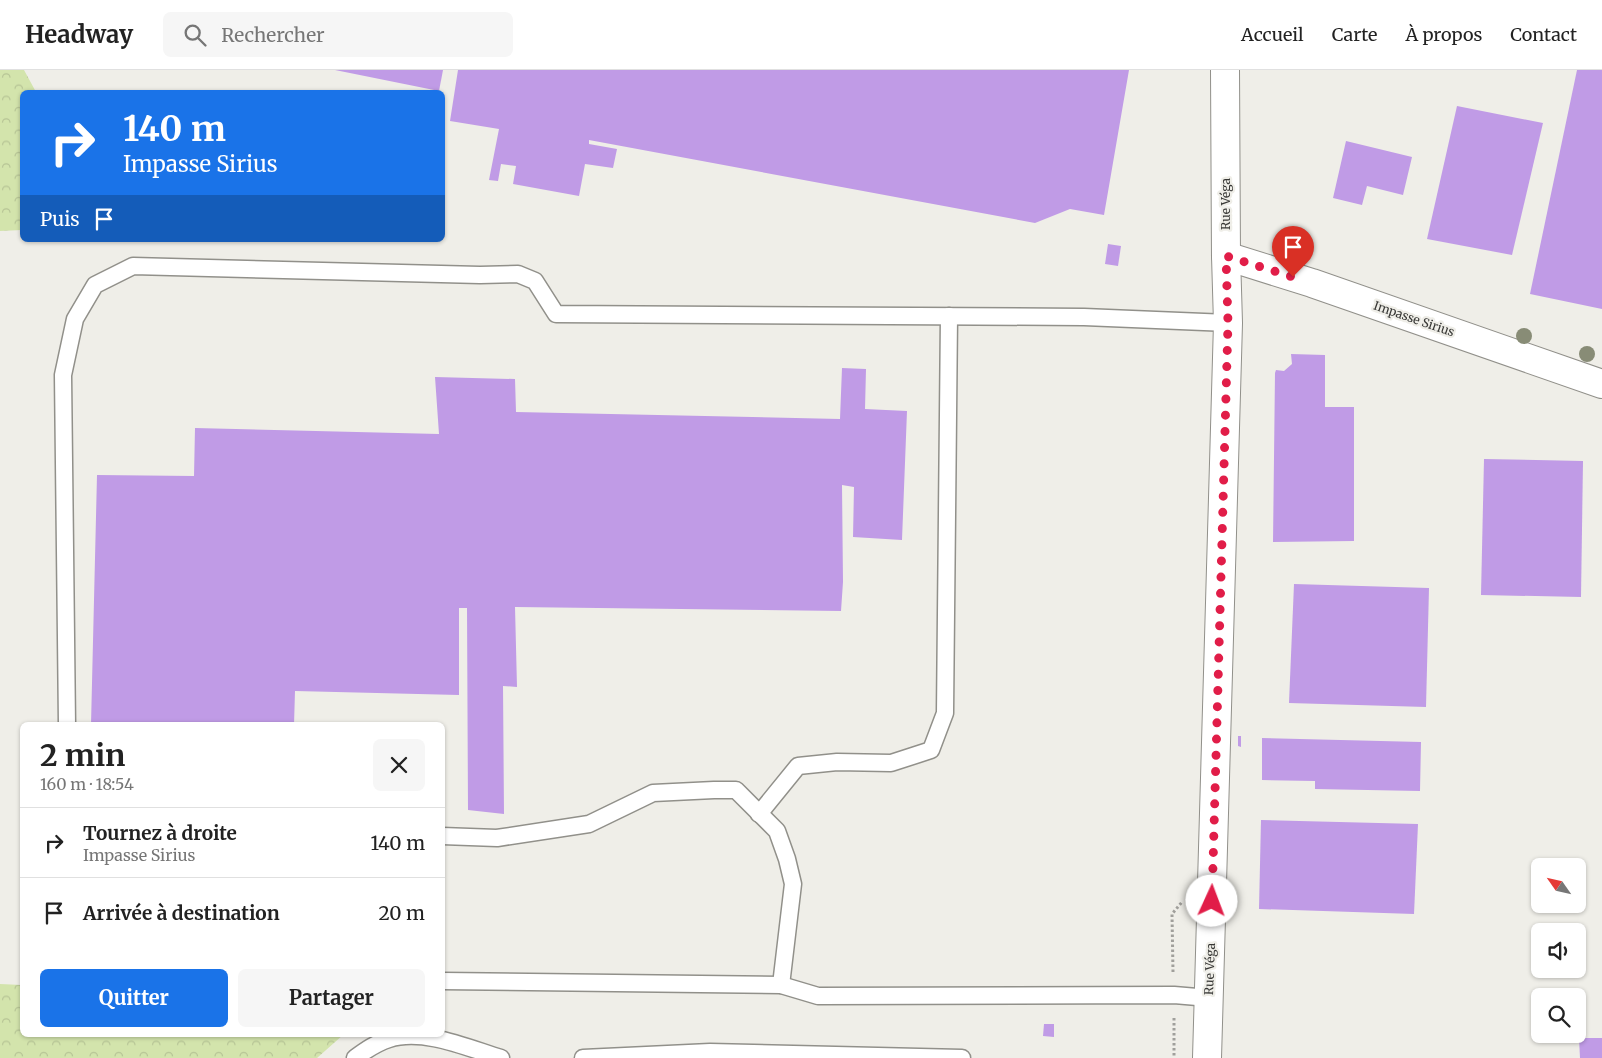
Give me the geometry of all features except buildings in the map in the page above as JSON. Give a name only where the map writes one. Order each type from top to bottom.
[{"type":"street","name":"Rue Véga","points":[[1207,1058],[1228,323],[1225,70]]},
{"type":"street","name":"Impasse Sirius","points":[[1226,256],[1312,283],[1602,384]]},
{"type":"lane","points":[[67,722],[63,375],[74,319],[95,285],[133,266],[480,275],[518,274],[535,281],[556,314],[1084,317],[1228,323]]},
{"type":"lane","points":[[759,814],[798,766],[837,762],[891,763],[931,750],[945,713],[949,316]]},
{"type":"lane","points":[[445,836],[497,838],[589,824],[653,794],[736,790],[777,831],[787,858],[793,884],[781,984]]},
{"type":"lane","points":[[445,981],[781,984],[818,996],[1174,996],[1209,998]]},
{"type":"lane","points":[[355,1058],[371,1046],[389,1038],[396,1037]]},
{"type":"lane","points":[[426,1037],[440,1039],[501,1058]]},
{"type":"lane","points":[[583,1058],[710,1052],[784,1056],[962,1058]]},
{"type":"green space","points":[[0,70],[24,70],[35,90],[20,90],[20,230],[0,231]]},
{"type":"green space","points":[[0,984],[20,985],[20,1037],[341,1037],[317,1058],[0,1058]]},
{"type":"route","points":[[1212,901],[1228,323],[1226,256],[1293,277]]}]
